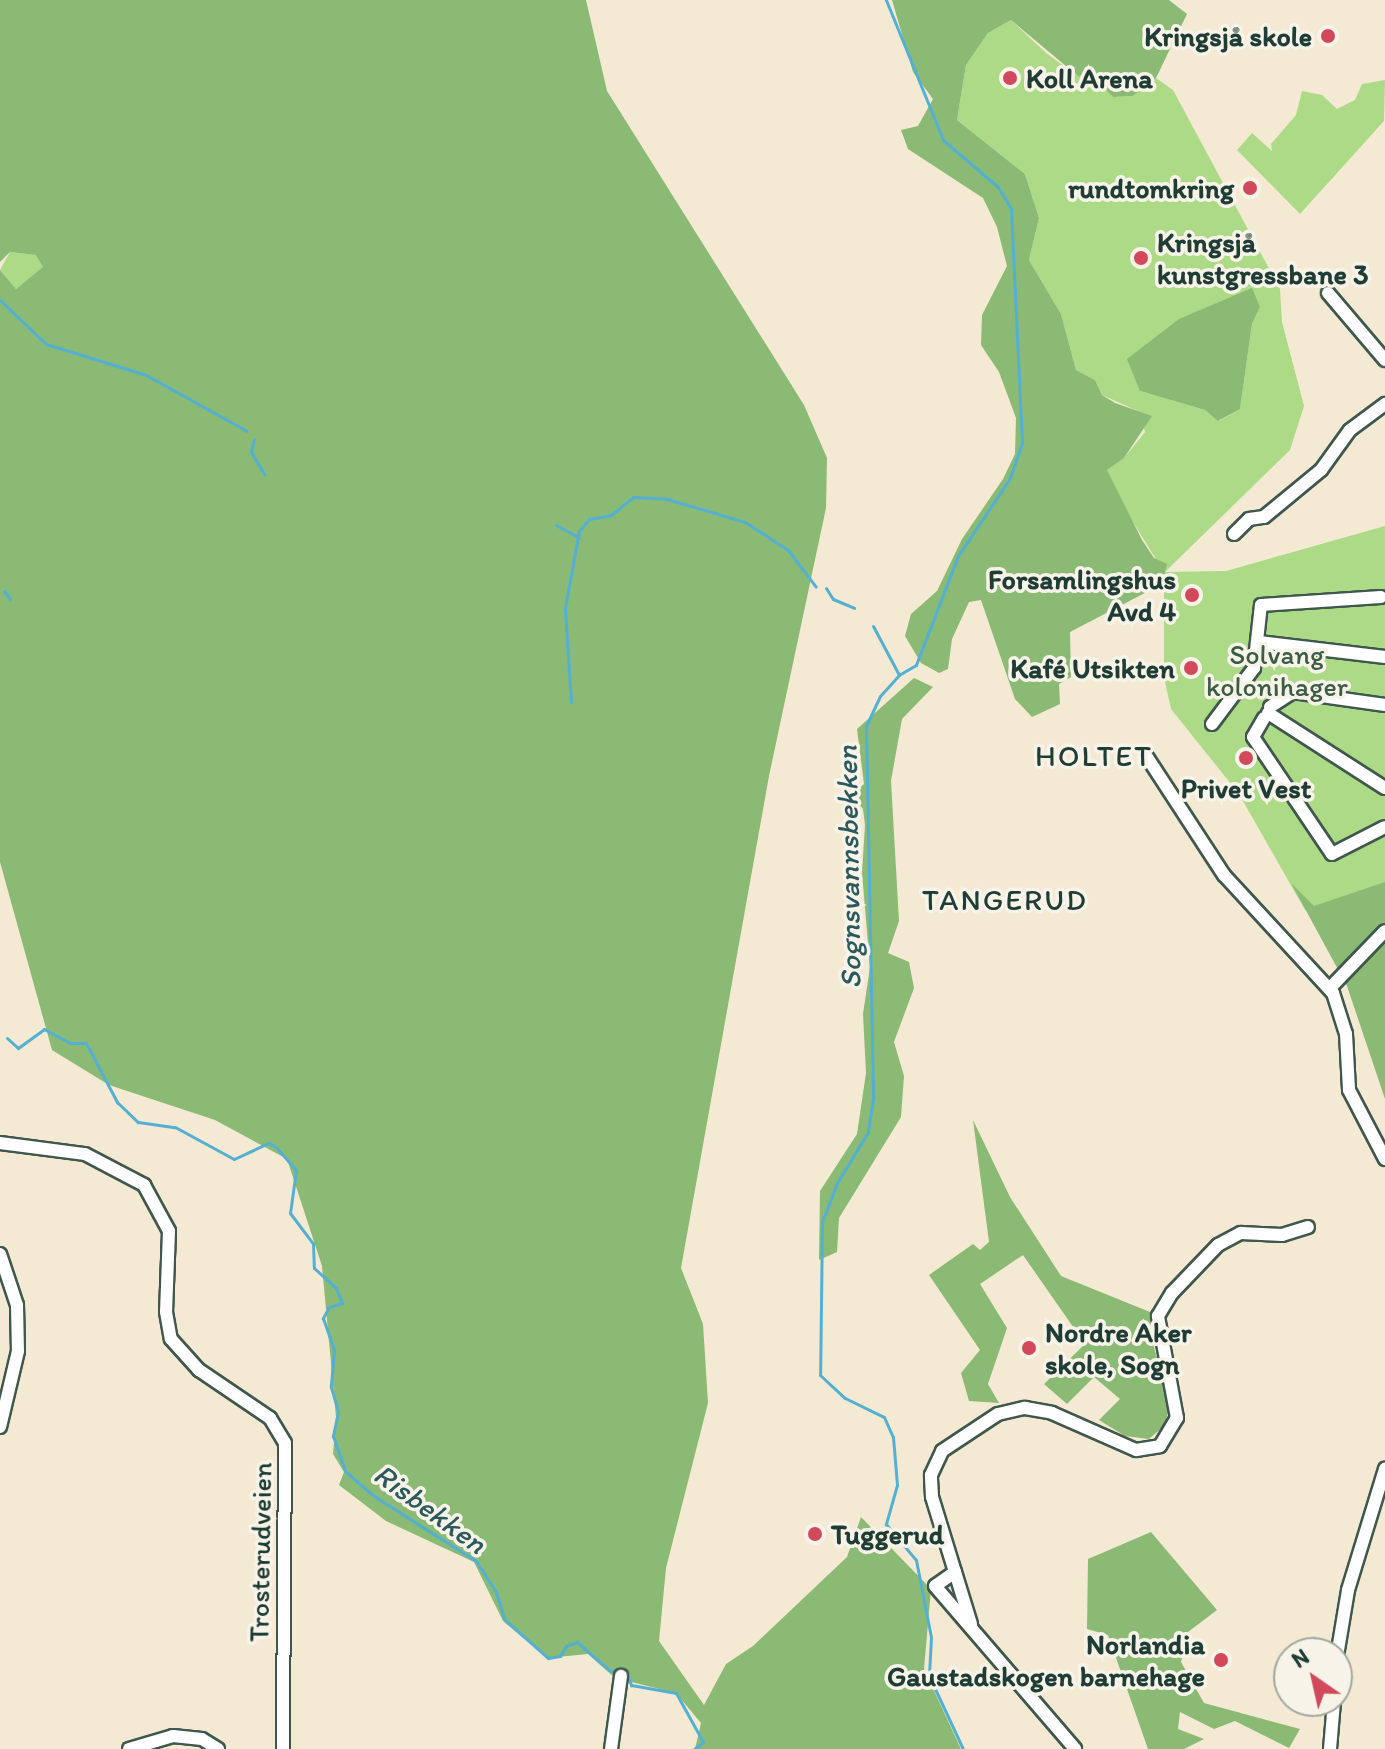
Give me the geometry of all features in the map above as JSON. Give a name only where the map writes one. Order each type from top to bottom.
[{"type":"street","points":[[1328,293],[1385,360]]},
{"type":"street","points":[[1234,534],[1249,519],[1264,517],[1321,470],[1350,430],[1385,404]]},
{"type":"street","points":[[1212,724],[1254,668],[1261,605],[1384,596]]},
{"type":"street","points":[[1259,642],[1385,657]]},
{"type":"street","points":[[1385,705],[1293,692],[1267,713],[1253,737],[1332,854],[1385,827]]},
{"type":"street","points":[[1267,713],[1385,788]]},
{"type":"street","points":[[1147,757],[1224,875],[1330,988],[1346,1034],[1349,1090],[1385,1159]]},
{"type":"street","points":[[1330,988],[1385,931]]},
{"type":"street","name":"Trosterudveien","points":[[0,1143],[85,1154],[144,1185],[169,1231],[166,1312],[171,1339],[199,1370],[270,1418],[285,1443],[283,1749]]},
{"type":"street","points":[[971,1624],[932,1497],[933,1468],[942,1451],[998,1414],[1025,1408],[1052,1413],[1136,1450],[1160,1446],[1177,1418],[1158,1316],[1172,1293],[1218,1245],[1241,1233],[1282,1235],[1308,1227]]},
{"type":"street","points":[[0,1254],[17,1305],[18,1351],[0,1427]]},
{"type":"street","points":[[1340,1637],[1348,1590],[1385,1469]]},
{"type":"street","points":[[955,1572],[935,1586],[971,1624],[1075,1749]]},
{"type":"street","points":[[611,1749],[621,1676]]},
{"type":"street","points":[[1330,1749],[1333,1717]]},
{"type":"street","points":[[129,1749],[173,1736],[202,1739],[218,1749]]},
{"type":"green space","points":[[0,0],[586,0],[607,91],[804,405],[827,458],[826,508],[769,776],[681,1268],[703,1324],[708,1403],[666,1568],[659,1641],[704,1705],[726,1664],[753,1646],[847,1557],[861,1517],[931,1589],[924,1669],[961,1749],[695,1749],[701,1723],[676,1693],[615,1678],[588,1654],[547,1658],[503,1621],[474,1562],[386,1521],[339,1485],[344,1472],[333,1454],[336,1417],[322,1266],[287,1159],[215,1120],[109,1085],[52,1050],[0,862],[0,270],[16,289],[43,267],[36,255],[10,252],[0,262]]},
{"type":"green space","points":[[892,0],[1169,0],[1187,14],[1156,78],[1133,96],[1113,97],[1086,71],[1079,77],[1011,20],[988,33],[966,65],[957,120],[1025,174],[1039,218],[1029,260],[1061,314],[1076,370],[1095,380],[1102,395],[1115,403],[1152,416],[1124,458],[1107,470],[1142,540],[1154,558],[1167,564],[1162,584],[1070,632],[1071,677],[1059,684],[1060,704],[1032,717],[1015,699],[981,600],[969,602],[952,639],[948,669],[939,673],[921,663],[905,636],[911,614],[937,591],[962,539],[1003,479],[1015,454],[1016,418],[999,372],[981,345],[982,315],[1007,266],[997,227],[983,198],[908,149],[901,130],[918,126],[933,99],[913,72]]},
{"type":"green space","name":"Solvang kolonihager","points":[[1011,20],[1046,53],[1079,77],[1085,71],[1113,97],[1133,96],[1156,78],[1173,90],[1280,289],[1282,322],[1304,406],[1290,450],[1165,572],[1226,571],[1385,526],[1385,922],[1305,910],[1239,794],[1171,709],[1164,677],[1164,572],[1110,485],[1106,470],[1124,458],[1145,432],[1140,412],[1102,395],[1095,380],[1076,370],[1061,314],[1029,260],[1039,218],[1025,174],[957,120],[966,65],[988,33]],"holes":[[[1260,307],[1252,324],[1240,409],[1219,421],[1205,410],[1140,391]]]},
{"type":"green space","points":[[1385,80],[1384,121],[1300,214],[1237,150],[1252,133],[1272,151],[1271,144],[1296,115],[1302,91],[1322,95],[1337,109],[1355,100],[1362,84]]},
{"type":"green space","points":[[10,252],[37,255],[44,267],[16,289],[0,270]]},
{"type":"green space","points":[[1252,288],[1260,307],[1252,324],[1240,409],[1218,421],[1205,410],[1140,391],[1127,359],[1179,319]]},
{"type":"green space","points":[[914,678],[933,687],[902,719],[891,781],[899,921],[888,953],[909,962],[914,988],[894,1042],[904,1076],[901,1117],[839,1218],[837,1252],[819,1260],[820,1191],[857,1134],[866,1073],[863,1014],[870,967],[862,873],[865,825],[863,809],[852,795],[864,784],[857,729]]},
{"type":"green space","points":[[1385,882],[1385,1099],[1347,986],[1291,883],[1314,906]]},
{"type":"green space","points":[[973,1120],[1010,1197],[1061,1276],[1150,1312],[1151,1337],[1170,1404],[1165,1425],[1149,1439],[1125,1436],[1099,1420],[1120,1399],[1094,1377],[1067,1404],[1044,1384],[1085,1344],[1023,1255],[980,1284],[1007,1328],[988,1384],[999,1403],[969,1401],[961,1373],[980,1350],[929,1275],[973,1244],[980,1250],[989,1242]]},
{"type":"green space","points":[[1151,1532],[1217,1610],[1188,1632],[1181,1662],[1204,1703],[1300,1729],[1289,1748],[1235,1721],[1214,1729],[1180,1712],[1178,1729],[1204,1739],[1184,1749],[1148,1749],[1108,1635],[1087,1629],[1088,1559]]},
{"type":"waterway","name":"Sognsvannsbekken","points":[[886,0],[943,140],[998,187],[1011,209],[1022,443],[1010,478],[958,556],[916,665],[899,675],[880,696],[866,726],[873,1099],[868,1132],[837,1183],[822,1222],[820,1375],[845,1398],[884,1417],[893,1437],[897,1485],[886,1524],[916,1560],[931,1637],[929,1676],[963,1749]]},
{"type":"waterway","points":[[0,300],[46,344],[146,375],[247,431]]},
{"type":"waterway","points":[[254,439],[251,452],[264,474]]},
{"type":"waterway","points":[[571,702],[565,608],[579,531],[589,519],[611,515],[633,497],[667,499],[745,522],[788,550],[816,587]]},
{"type":"waterway","points":[[556,525],[579,537]]},
{"type":"waterway","points":[[826,588],[833,599],[854,608]]},
{"type":"waterway","points":[[4,591],[10,599]]},
{"type":"waterway","points":[[873,626],[899,675]]},
{"type":"waterway","name":"Risbekken","points":[[7,1038],[18,1048],[44,1029],[70,1043],[86,1043],[117,1102],[138,1122],[175,1127],[234,1159],[269,1143],[276,1147],[296,1170],[290,1213],[313,1243],[314,1268],[336,1288],[342,1303],[329,1307],[323,1318],[334,1350],[331,1387],[338,1412],[333,1436],[345,1471],[374,1496],[476,1561],[496,1592],[504,1619],[548,1658],[560,1656],[566,1646],[577,1642],[609,1670],[628,1677],[631,1685],[676,1693],[703,1742],[694,1749]]},
{"type":"place","name":"Kringsjå skole","points":[[1328,36]]},
{"type":"place","name":"Koll Arena","points":[[1010,78]]},
{"type":"place","name":"rundtomkring","points":[[1250,188]]},
{"type":"place","name":"Kringsjå kunstgressbane 3","points":[[1141,258]]},
{"type":"place","name":"Forsamlingshus Avd 4","points":[[1192,595]]},
{"type":"place","name":"Kafé Utsikten","points":[[1191,668]]},
{"type":"place","name":"Privet Vest","points":[[1246,758]]},
{"type":"place","name":"Nordre Aker skole, Sogn","points":[[1029,1348]]},
{"type":"place","name":"Tuggerud","points":[[815,1534]]},
{"type":"place","name":"Norlandia Gaustadskogen barnehage","points":[[1221,1660]]},
{"type":"district","name":"HOLTET","points":[[1094,756]]},
{"type":"district","name":"TANGERUD","points":[[1005,900]]}]
